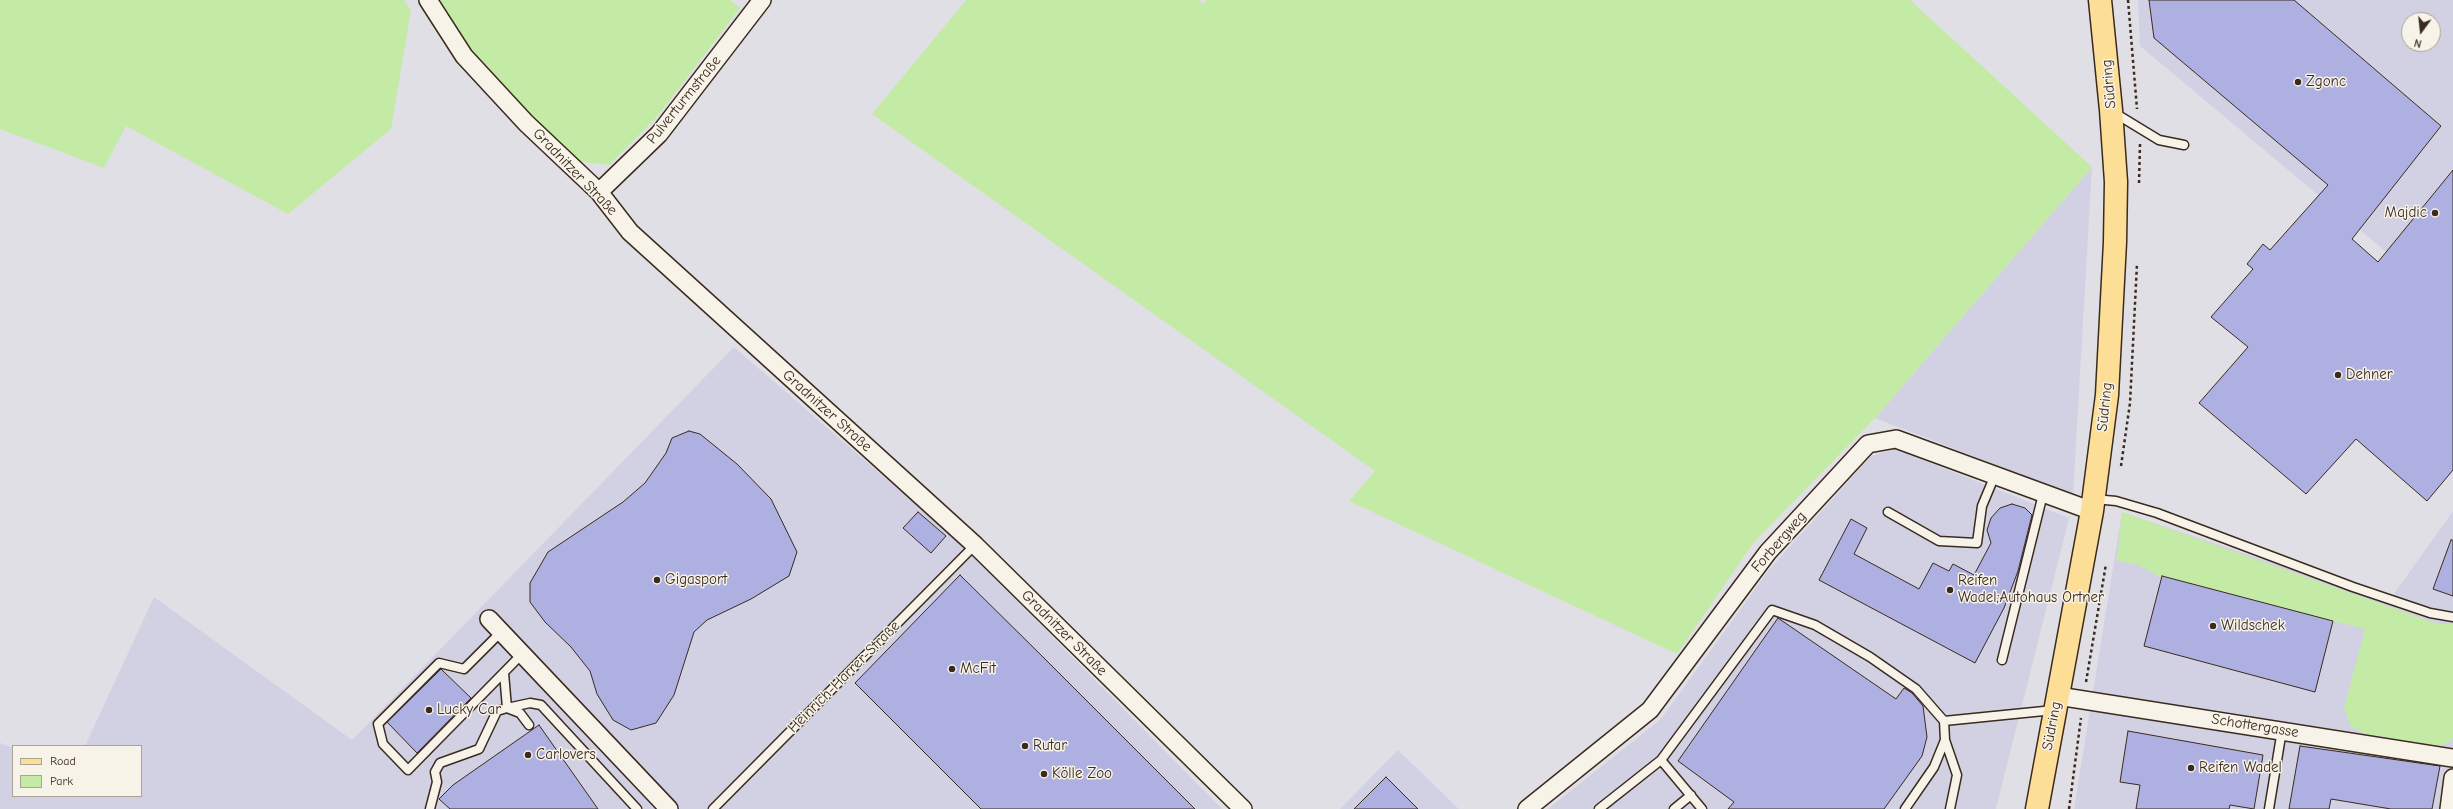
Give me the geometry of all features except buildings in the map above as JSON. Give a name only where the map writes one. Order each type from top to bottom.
[{"type":"main road","name":"Südring","points":[[2037,809],[2093,505],[2107,395],[2116,242],[2116,182],[2112,110],[2103,7]]},
{"type":"street","name":"Gradnitzer Straße","points":[[428,0],[464,56],[526,123],[599,192],[630,232],[975,545],[1243,809]]},
{"type":"street","name":"Pulverturmstraße","points":[[599,192],[659,134],[762,0]]},
{"type":"street","name":"Forbergweg","points":[[1527,809],[1650,710],[1768,552],[1868,444],[1896,439],[2043,494],[2093,505]]},
{"type":"street","points":[[495,626],[669,809]]},
{"type":"street","name":"Schottergasse","points":[[2056,703],[2282,730],[2453,758]]},
{"type":"street","points":[[2449,809],[2453,778]]},
{"type":"lane","points":[[2112,110],[2159,140],[2184,145]]},
{"type":"lane","points":[[1888,512],[1939,541],[1977,543],[1982,506],[1995,475]]},
{"type":"lane","points":[[2002,660],[2043,494]]},
{"type":"lane","points":[[2093,505],[2116,501],[2157,513],[2360,589],[2430,613],[2453,617]]},
{"type":"lane","name":"Heinrich-Harrer-Straße","points":[[713,809],[975,545]]},
{"type":"lane","points":[[1599,809],[1661,760],[1772,610],[1815,625],[1870,657],[1916,689],[1944,721],[1945,740],[1957,775],[1950,809]]},
{"type":"lane","points":[[495,626],[464,669],[439,663],[378,724],[383,744],[408,770],[522,654]]},
{"type":"lane","points":[[504,673],[507,708]]},
{"type":"lane","points":[[430,809],[437,782],[435,772],[440,763],[478,748],[497,711],[530,702],[541,704],[637,809]]},
{"type":"lane","points":[[1944,721],[2056,703]]},
{"type":"lane","points":[[507,708],[520,713],[529,725]]},
{"type":"lane","points":[[2269,809],[2282,730]]},
{"type":"lane","points":[[1905,809],[1934,767],[1945,740]]},
{"type":"lane","points":[[1661,760],[1702,809]]},
{"type":"lane","points":[[1674,809],[1691,795]]},
{"type":"shaded area","points":[[2138,0],[2453,0],[2453,308],[2140,46]]},
{"type":"shaded area","points":[[2092,167],[2073,495],[1875,418]]},
{"type":"shaded area","points":[[734,347],[958,541],[1222,809],[0,809],[0,743],[12,748],[12,797],[142,797],[142,745],[85,745],[154,597],[352,740]]},
{"type":"shaded area","points":[[1895,449],[2069,518],[1996,809],[1548,809],[1661,719],[1768,571],[1871,456]]},
{"type":"shaded area","points":[[2453,511],[2453,809],[2074,809],[2122,512],[2388,602]]},
{"type":"shaded area","points":[[1398,750],[1459,809],[1340,809]]},
{"type":"green space","points":[[0,0],[404,0],[411,10],[391,129],[288,214],[126,126],[104,168],[0,129]]},
{"type":"green space","points":[[438,0],[730,0],[740,8],[657,117],[609,165],[576,161],[527,115],[467,47]]},
{"type":"green space","points":[[966,0],[1198,0],[1203,4],[1206,0],[1910,0],[2092,167],[1875,418],[1754,542],[1677,654],[1349,501],[1375,471],[872,114]]},
{"type":"green space","points":[[2122,512],[2438,624],[2453,624],[2453,737],[2449,743],[2436,746],[2366,734],[2351,727],[2344,708],[2365,629],[2160,577],[2137,564],[2117,561]]},
{"type":"place","name":"Zgonc","points":[[2298,82]]},
{"type":"place","name":"Majdic","points":[[2435,213]]},
{"type":"place","name":"Dehner","points":[[2338,375]]},
{"type":"place","name":"Gigasport","points":[[657,580]]},
{"type":"place","name":"Reifen Wadel;Autohaus Ortner","points":[[1950,590]]},
{"type":"place","name":"Wildschek","points":[[2213,626]]},
{"type":"place","name":"McFit","points":[[952,669]]},
{"type":"place","name":"Lucky Car","points":[[429,710]]},
{"type":"place","name":"Rutar","points":[[1025,746]]},
{"type":"place","name":"Carlovers","points":[[528,755]]},
{"type":"place","name":"Reifen Wadel","points":[[2191,768]]},
{"type":"place","name":"Kölle Zoo","points":[[1044,774]]}]
